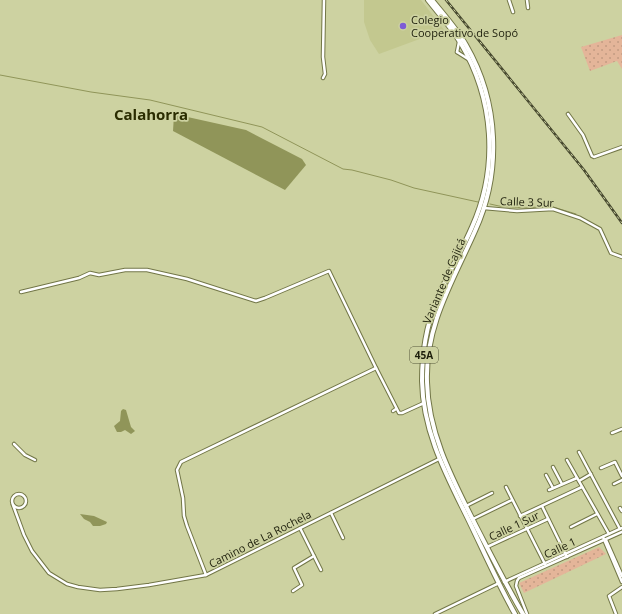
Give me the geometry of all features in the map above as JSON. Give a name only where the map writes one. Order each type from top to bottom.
[{"type":"highway","name":"Variante de Cajicá","points":[[428,0],[460,41],[470,60],[485,102],[490,130],[486,194]]},
{"type":"highway","name":"Variante de Cajicá","points":[[432,0],[457,30],[467,46],[480,75],[488,98],[494,147],[491,178],[476,230],[438,312],[427,362],[427,392],[433,425],[443,456],[487,547],[514,614]]},
{"type":"highway","name":"Variante de Cajicá","points":[[483,206],[436,303],[430,322],[423,362],[424,403],[428,427],[439,459],[502,583],[523,614]]},
{"type":"street","points":[[323,78],[325,72],[323,60],[324,0]]},
{"type":"street","points":[[509,0],[513,12]]},
{"type":"street","points":[[527,0],[528,8]]},
{"type":"street","points":[[460,41],[456,53],[470,60]]},
{"type":"street","points":[[568,114],[583,136],[592,156],[594,157],[622,147]]},
{"type":"street","name":"Calle 3 Sur","points":[[483,206],[517,211],[553,209],[580,218],[600,229],[611,253],[622,257]]},
{"type":"street","points":[[21,292],[80,278],[90,272],[99,275],[125,270],[147,270],[187,279],[258,301],[329,271],[398,413],[402,413],[424,403]]},
{"type":"street","points":[[206,575],[184,516],[183,498],[177,470],[181,462],[376,368]]},
{"type":"street","points":[[612,433],[622,428]]},
{"type":"street","points":[[14,444],[21,452],[35,460]]},
{"type":"street","points":[[579,452],[621,528]]},
{"type":"street","name":"Camino de La Rochela","points":[[13,505],[17,518],[32,551],[49,573],[67,584],[78,587],[100,590],[117,589],[206,575],[439,459]]},
{"type":"street","points":[[567,460],[609,534]]},
{"type":"street","points":[[601,468],[615,462],[622,476]]},
{"type":"street","points":[[553,467],[562,484]]},
{"type":"street","points":[[549,490],[591,474]]},
{"type":"street","points":[[546,475],[553,488]]},
{"type":"street","points":[[614,484],[622,480]]},
{"type":"street","points":[[506,487],[545,564]]},
{"type":"street","points":[[520,516],[582,487]]},
{"type":"street","points":[[466,506],[492,492]]},
{"type":"street","points":[[17,518],[17,512],[24,506],[26,500],[21,494],[17,494],[13,496],[13,505],[20,508]]},
{"type":"street","points":[[473,519],[512,500]]},
{"type":"street","points":[[542,506],[567,557]]},
{"type":"street","points":[[331,513],[343,538]]},
{"type":"street","name":"Calle 1","points":[[571,527],[598,514]]},
{"type":"street","name":"Calle 1 Sur","points":[[487,547],[548,519]]},
{"type":"street","points":[[300,528],[322,570]]},
{"type":"street","name":"Calle 1","points":[[434,614],[621,528]]},
{"type":"street","name":"Calle 1","points":[[528,614],[516,586],[519,578],[622,532]]},
{"type":"street","points":[[604,537],[622,582]]},
{"type":"street","points":[[605,540],[622,576]]},
{"type":"street","points":[[293,590],[302,585],[294,568],[314,556]]},
{"type":"street","points":[[616,614],[609,596],[622,587]]},
{"type":"shaded area","name":"Colegio Cooperativo de Sopó","points":[[364,0],[421,0],[444,30],[379,54],[370,40],[364,22]]},
{"type":"shaded area","points":[[622,35],[622,69],[617,61],[590,71],[581,47]]},
{"type":"shaded area","points":[[174,114],[246,130],[302,159],[306,165],[285,190],[173,131]]},
{"type":"shaded area","points":[[123,409],[126,410],[131,427],[135,431],[131,434],[125,430],[117,432],[114,426],[120,421],[121,411]]},
{"type":"shaded area","points":[[80,514],[94,516],[107,522],[106,524],[100,526],[93,526]]},
{"type":"shaded area","points":[[599,547],[606,554],[524,593],[519,583]]},
{"type":"waterway","points":[[0,75],[91,92],[150,100],[262,127],[343,169],[391,180],[414,188],[478,202]]},
{"type":"waterway","points":[[490,204],[525,208],[550,206],[576,214]]},
{"type":"railway","points":[[446,0],[584,170],[622,223]]},
{"type":"place","name":"Colegio Cooperativo de Sopó","points":[[403,26]]},
{"type":"district","name":"Calahorra","points":[[151,115]]}]
